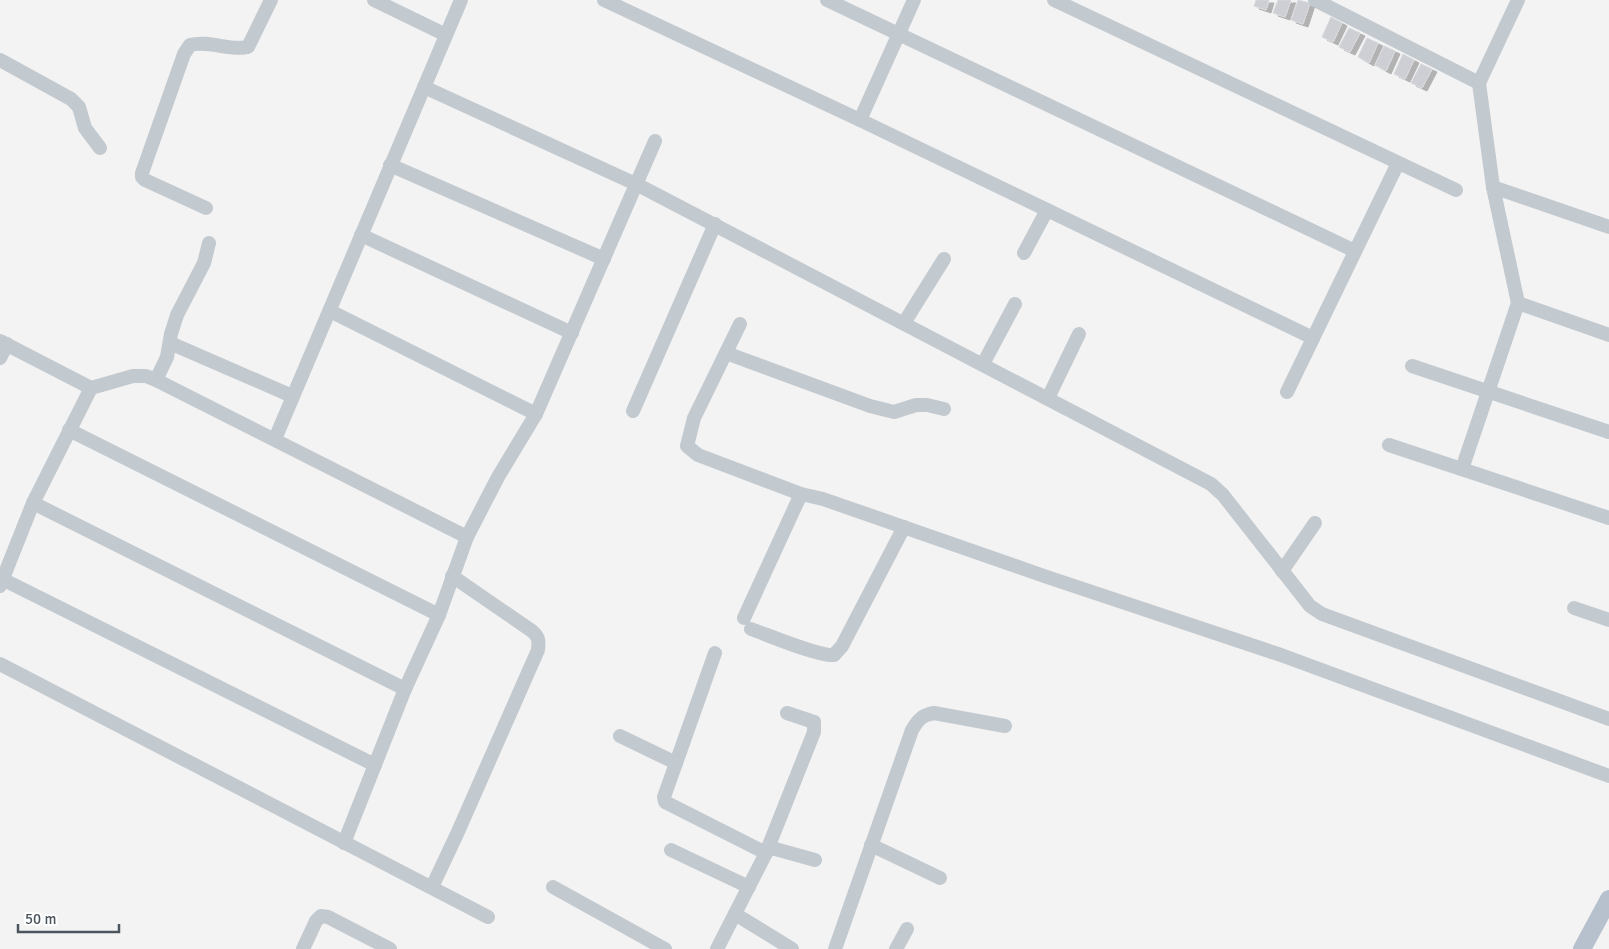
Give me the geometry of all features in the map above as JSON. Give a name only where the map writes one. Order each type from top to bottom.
[{"type":"main road","points":[[1582,949],[1609,899]]},
{"type":"street","points":[[206,208],[145,180],[142,177],[142,173],[184,54],[190,45],[197,43],[238,49],[248,47],[271,0]]},
{"type":"street","points":[[374,0],[446,36]]},
{"type":"street","points":[[275,440],[461,0]]},
{"type":"street","points":[[604,0],[860,120],[1313,338]]},
{"type":"street","points":[[827,0],[1355,251]]},
{"type":"street","points":[[860,120],[914,0]]},
{"type":"street","points":[[1054,0],[1456,190]]},
{"type":"street","points":[[1314,0],[1332,3],[1479,83]]},
{"type":"street","points":[[1462,469],[1518,304],[1493,187],[1479,83],[1513,2]]},
{"type":"street","points":[[0,60],[71,99],[79,107],[85,128],[100,148]]},
{"type":"street","points":[[424,87],[638,185],[1211,484],[1223,495],[1310,606],[1322,614],[1609,719]]},
{"type":"street","points":[[344,843],[405,689],[439,615],[467,537],[498,477],[536,414],[656,141]]},
{"type":"street","points":[[1287,392],[1398,163]]},
{"type":"street","points":[[390,166],[604,259]]},
{"type":"street","points":[[1493,187],[1609,227]]},
{"type":"street","points":[[1024,253],[1047,210]]},
{"type":"street","points":[[633,411],[715,224]]},
{"type":"street","points":[[361,235],[572,334]]},
{"type":"street","points":[[156,380],[167,357],[177,315],[204,263],[209,243]]},
{"type":"street","points":[[904,323],[944,259]]},
{"type":"street","points":[[983,364],[1015,304]]},
{"type":"street","points":[[1518,304],[1609,335]]},
{"type":"street","points":[[330,311],[536,414]]},
{"type":"street","points":[[740,324],[694,418],[687,446],[698,455],[801,494],[822,499],[1047,577],[1282,655],[1609,776]]},
{"type":"street","points":[[1048,398],[1079,334]]},
{"type":"street","points":[[0,358],[4,343],[91,388],[133,376],[146,376],[467,537]]},
{"type":"street","points":[[170,343],[292,396]]},
{"type":"street","points":[[726,353],[886,411],[894,412],[916,405],[927,404],[944,409]]},
{"type":"street","points":[[1412,366],[1489,390],[1609,432]]},
{"type":"street","points":[[91,388],[33,503],[1,583],[375,765]]},
{"type":"street","points":[[69,430],[439,615]]},
{"type":"street","points":[[1389,445],[1609,518]]},
{"type":"street","points":[[801,494],[748,624],[828,656],[834,655],[842,646],[904,527]]},
{"type":"street","points":[[33,503],[405,689]]},
{"type":"street","points":[[1282,571],[1315,522]]},
{"type":"street","points":[[432,887],[538,650],[539,642],[537,636],[532,631],[452,576]]},
{"type":"street","points":[[1574,608],[1609,620]]},
{"type":"street","points":[[715,653],[664,797],[665,802],[767,850],[815,860]]},
{"type":"street","points":[[0,664],[488,917]]},
{"type":"street","points":[[717,949],[767,850],[814,732],[814,722],[786,712]]},
{"type":"street","points":[[835,949],[912,730],[919,719],[925,714],[934,713],[1005,726]]},
{"type":"street","points":[[620,736],[676,763]]},
{"type":"street","points":[[871,845],[940,878]]},
{"type":"street","points":[[671,850],[749,887]]},
{"type":"street","points":[[553,887],[665,949]]},
{"type":"street","points":[[735,914],[792,949]]},
{"type":"street","points":[[303,949],[316,920],[321,916],[328,917],[390,949]]},
{"type":"street","points":[[896,949],[908,929]]},
{"type":"building","points":[[1256,0],[1269,0],[1266,10],[1254,6]]},
{"type":"building","points":[[1278,0],[1291,0],[1285,17],[1273,13]]},
{"type":"building","points":[[1298,0],[1310,3],[1303,24],[1291,20]]},
{"type":"building","points":[[1331,17],[1342,23],[1333,42],[1322,37]]},
{"type":"building","points":[[1349,28],[1360,33],[1350,52],[1339,47]]},
{"type":"building","points":[[1367,38],[1378,43],[1369,63],[1358,57]]},
{"type":"building","points":[[1384,46],[1395,51],[1386,71],[1375,65]]},
{"type":"building","points":[[1403,54],[1414,60],[1405,79],[1394,74]]},
{"type":"building","points":[[1421,64],[1432,69],[1422,88],[1411,83]]}]
